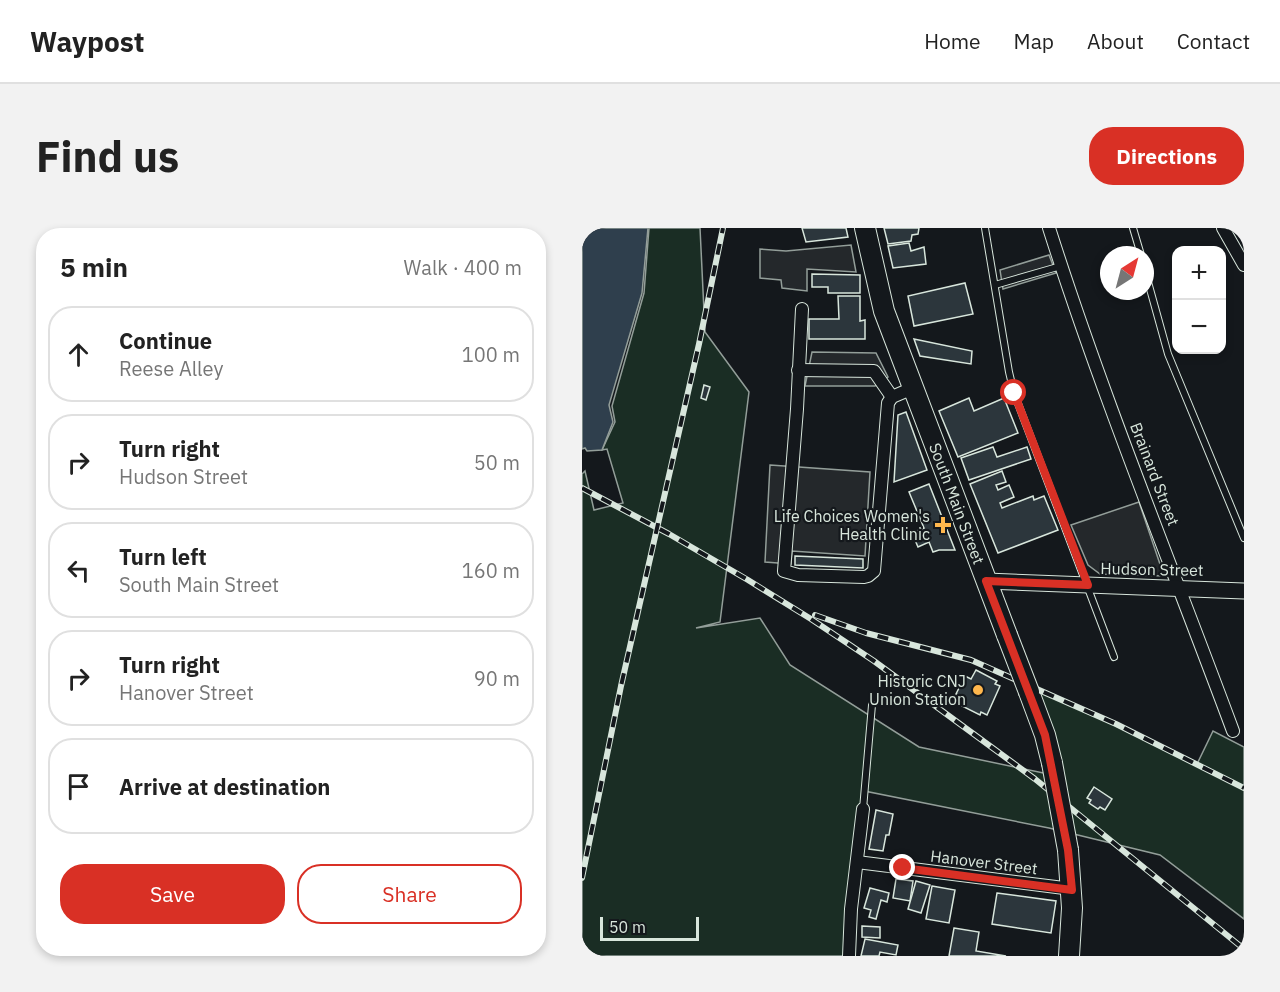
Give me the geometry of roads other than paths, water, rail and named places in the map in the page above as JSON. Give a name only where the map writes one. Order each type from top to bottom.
[{"type":"main road","name":"South Main Street","points":[[865,228],[884,311],[1045,735],[1068,850],[1072,890],[1069,956]]},
{"type":"street","name":"Brainard Street","points":[[1049,228],[1233,731]]},
{"type":"street","points":[[1223,228],[1244,265]]},
{"type":"street","points":[[802,309],[784,571],[798,575],[864,577],[874,571],[888,404],[892,397],[913,388]]},
{"type":"street","points":[[798,370],[874,371],[892,397]]},
{"type":"street","name":"Hudson Street","points":[[986,581],[1244,591]]},
{"type":"street","points":[[849,956],[851,909],[863,809]]},
{"type":"street","name":"Hanover Street","points":[[857,862],[1072,890]]},
{"type":"lane","points":[[985,228],[1014,393],[1114,657]]},
{"type":"lane","points":[[1133,228],[1138,246]]},
{"type":"lane","points":[[995,285],[1061,266]]},
{"type":"lane","points":[[1153,300],[1168,354],[1244,537]]},
{"type":"lane","points":[[863,809],[872,705]]},
{"type":"water","points":[[582,228],[648,228],[642,293],[609,405],[613,422],[602,450],[587,451],[585,448],[582,449]]},
{"type":"railway","points":[[582,878],[621,686],[723,228]]},
{"type":"railway","points":[[582,488],[669,534],[748,580],[874,661],[1035,779],[1244,949]]},
{"type":"railway","points":[[815,615],[866,633],[971,660],[1116,724],[1244,788]]},
{"type":"place","name":"Life Choices Women's Health Clinic","points":[[943,525]]},
{"type":"place","name":"Historic CNJ Union Station","points":[[978,690]]}]
